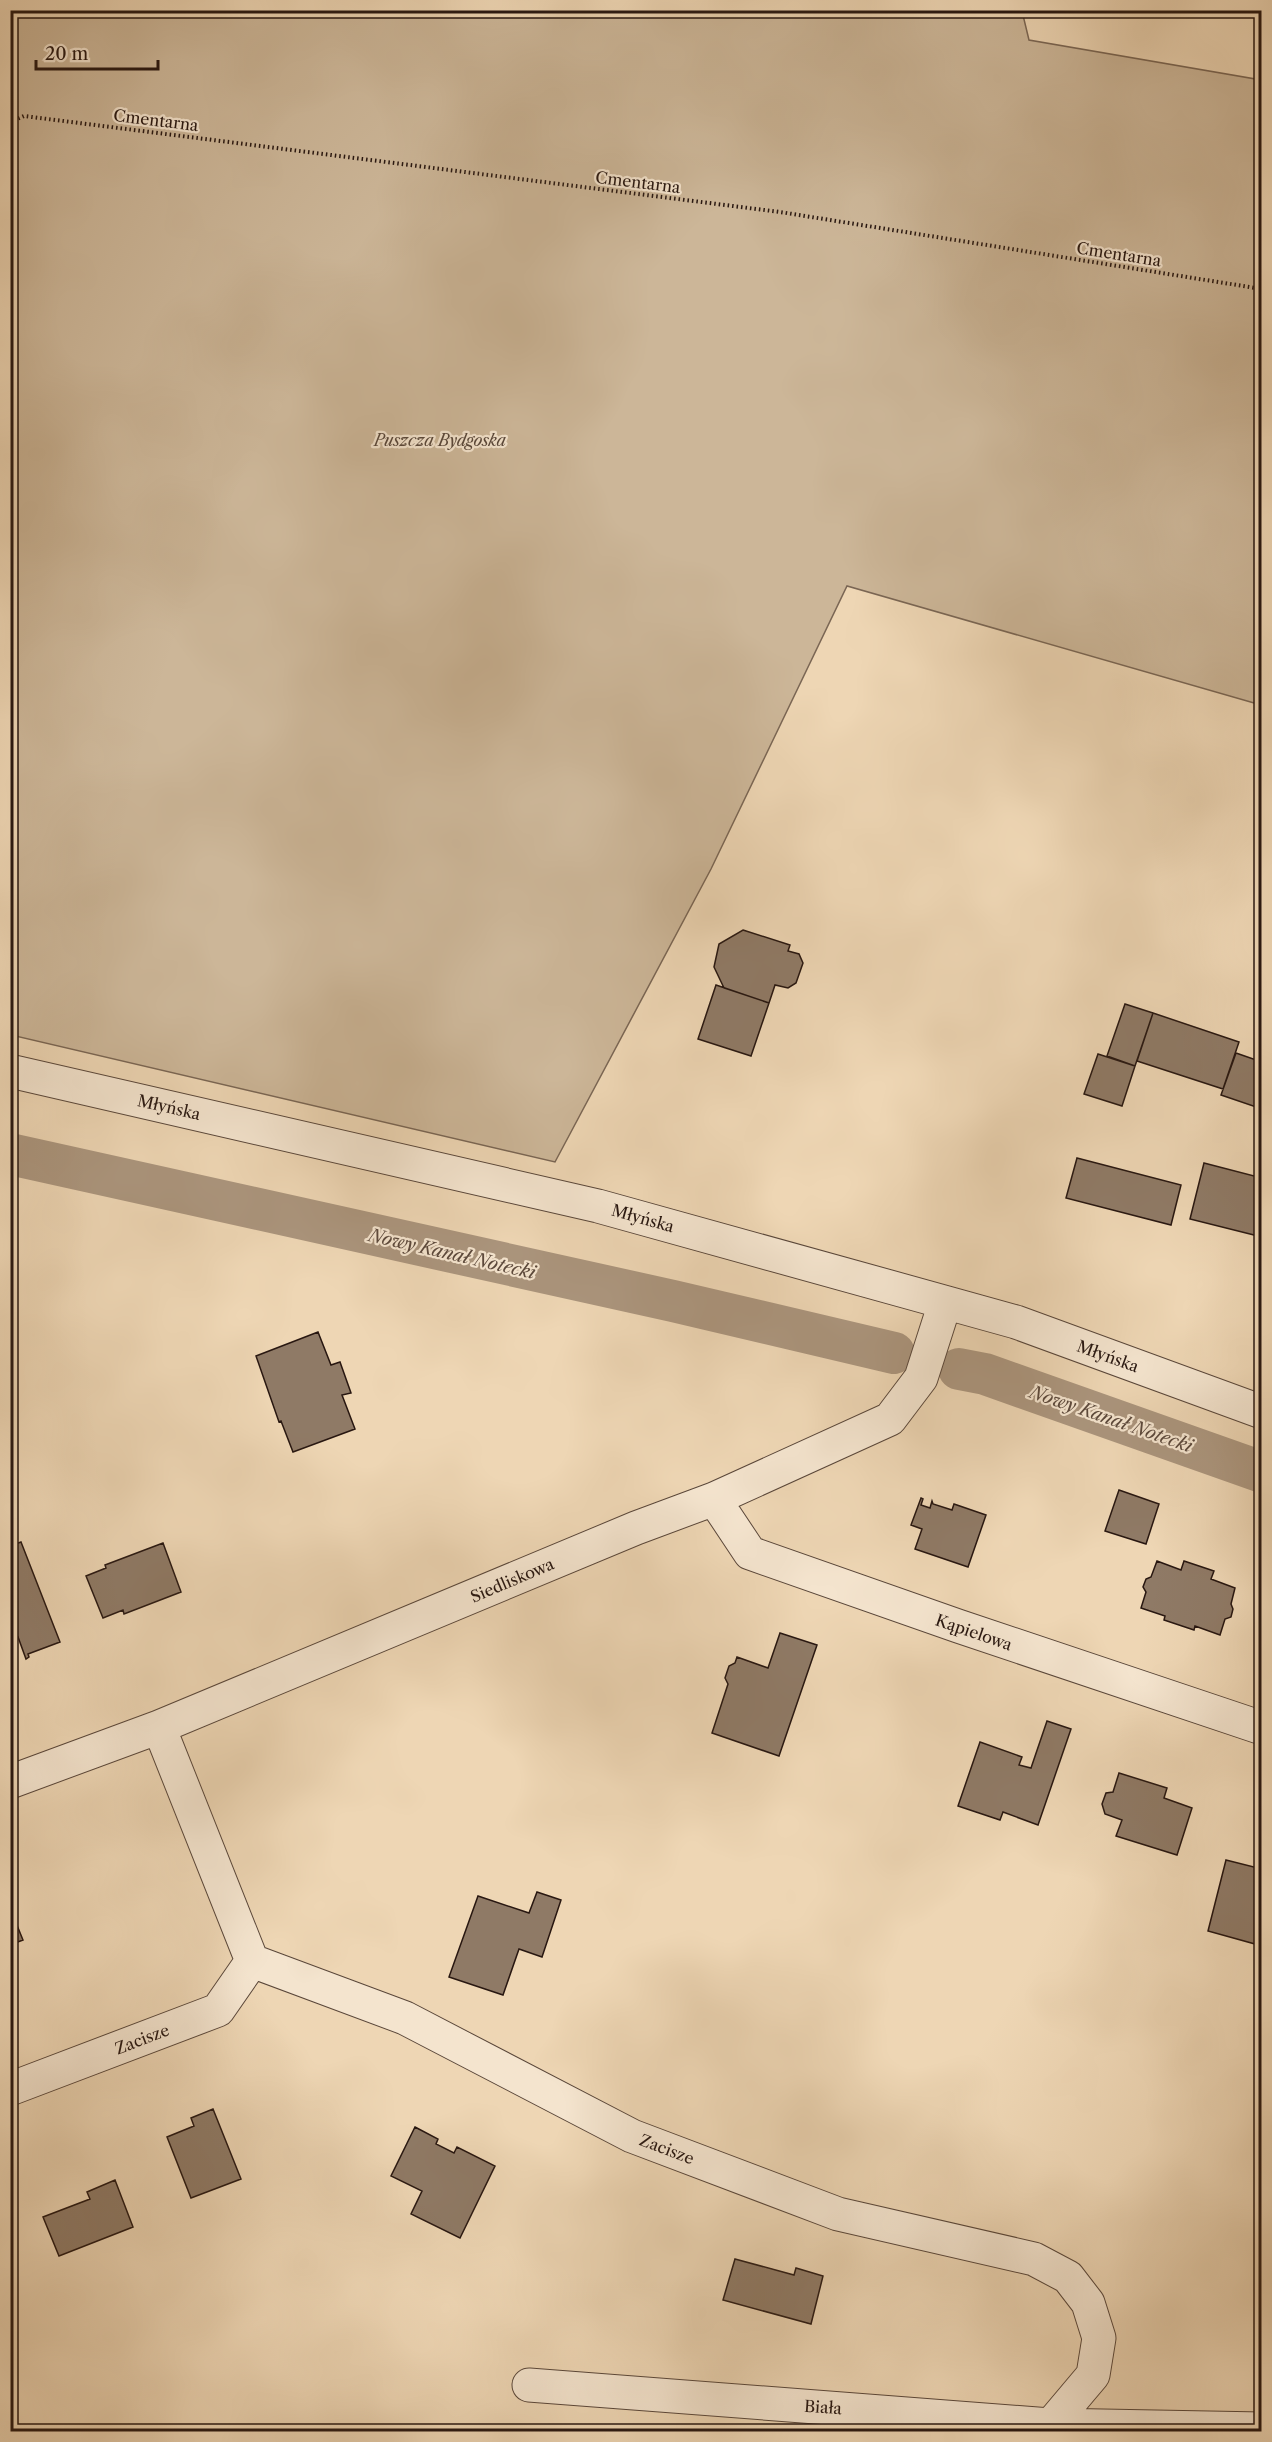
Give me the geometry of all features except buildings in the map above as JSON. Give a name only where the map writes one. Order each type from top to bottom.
[{"type":"street","name":"Młyńska","points":[[10,1071],[556,1195],[1016,1322],[1262,1412]]},
{"type":"street","name":"Siedliskowa","points":[[10,1782],[159,1727],[636,1528],[714,1499],[890,1419],[921,1377],[945,1303]]},
{"type":"street","name":"Kąpielowa","points":[[714,1499],[750,1553],[969,1630],[1262,1728]]},
{"type":"street","points":[[159,1727],[252,1961]]},
{"type":"street","name":"Zacisze","points":[[10,2089],[218,2010],[252,1961],[405,2018],[632,2136],[838,2214],[1034,2259],[1068,2277],[1088,2304],[1099,2338],[1094,2375],[1047,2428]]},
{"type":"street","name":"Biała","points":[[529,2385],[1047,2428],[1262,2429]]},
{"type":"path","name":"Cmentarna","points":[[10,122],[24,116],[780,212],[1262,289]]},
{"type":"green space","name":"Puszcza Bydgoska","points":[[11,10],[1022,11],[1029,40],[1261,80],[1261,705],[847,586],[711,869],[555,1162],[11,1035]]},
{"type":"waterway","name":"Nowy Kanał Notecki","points":[[10,1154],[673,1301],[894,1353]]},
{"type":"waterway","name":"Nowy Kanał Notecki","points":[[959,1369],[985,1374],[1262,1472]]}]
